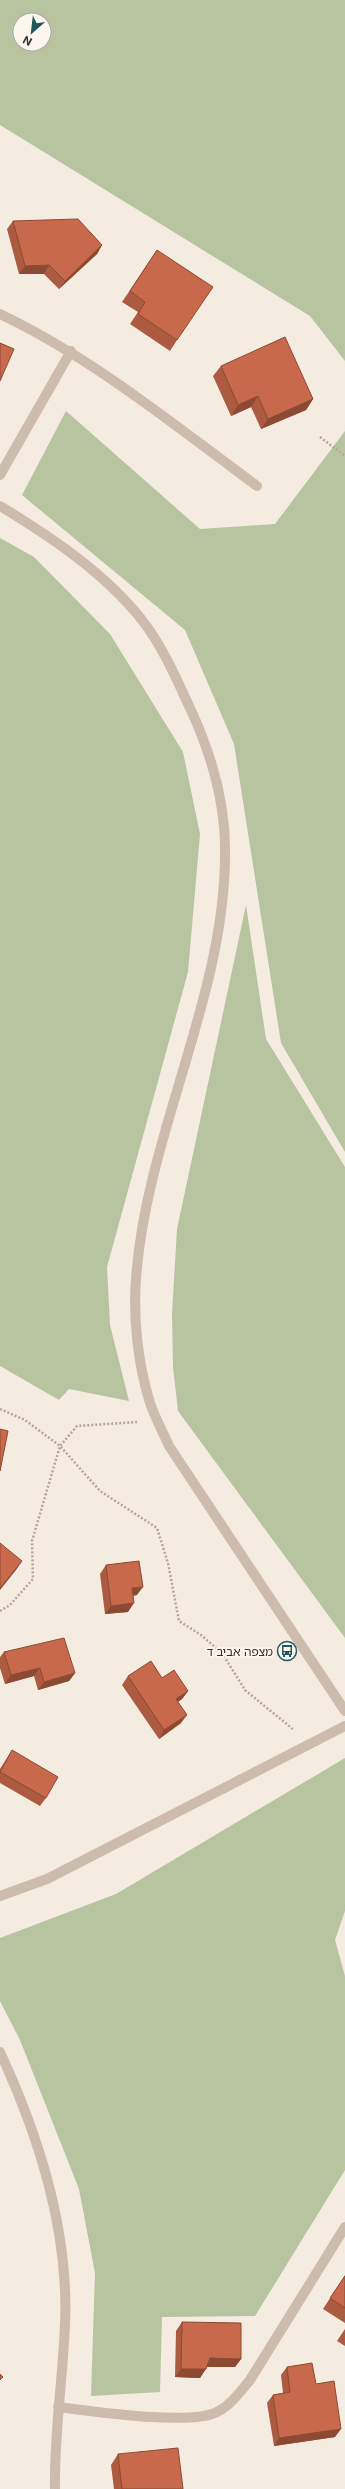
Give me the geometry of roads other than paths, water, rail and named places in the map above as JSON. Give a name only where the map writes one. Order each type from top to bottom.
[{"type":"street","points":[[0,314],[71,351],[257,486]]},
{"type":"street","points":[[0,475],[71,351]]},
{"type":"street","points":[[0,506],[45,534],[82,562],[141,619],[161,648],[200,729],[221,804],[226,847],[224,891],[219,929],[149,1194],[140,1237],[136,1280],[136,1322],[141,1365],[150,1404],[169,1446],[345,1711]]},
{"type":"street","points":[[0,1896],[46,1879],[345,1726]]},
{"type":"street","points":[[0,2052],[37,2143],[48,2178],[64,2280],[65,2323],[54,2453],[56,2489]]},
{"type":"street","points":[[58,2408],[176,2418],[201,2418],[217,2412],[235,2399],[250,2380],[345,2227]]},
{"type":"place","name":"מצפה אביב ד","points":[[287,1651]]}]
